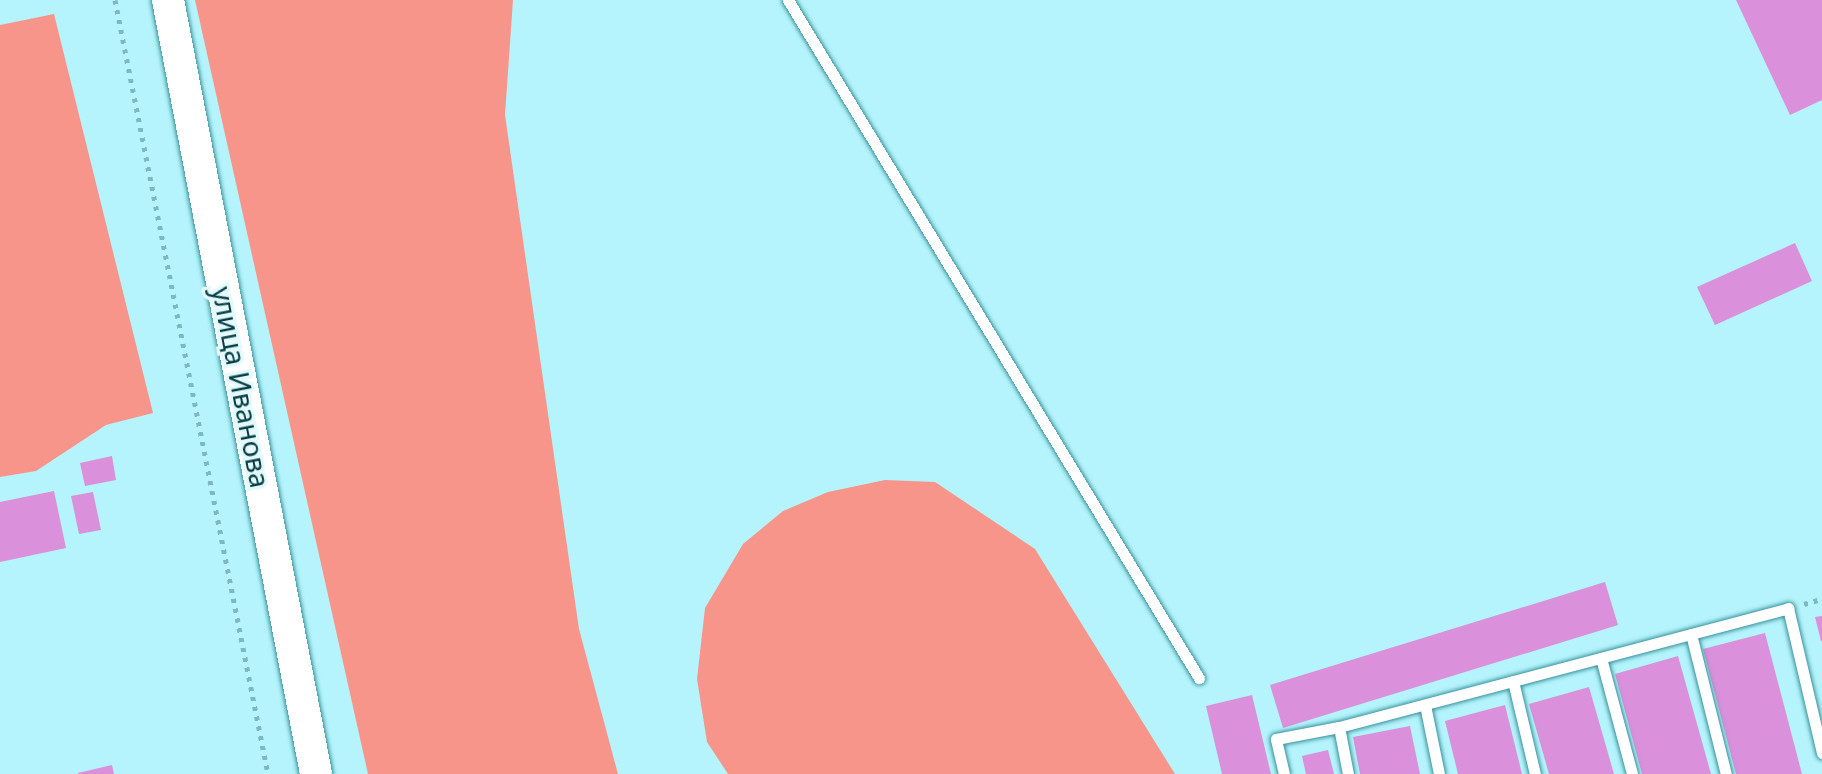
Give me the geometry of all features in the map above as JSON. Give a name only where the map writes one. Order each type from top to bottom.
[{"type":"main road","name":"улица Иванова","points":[[168,0],[316,774]]},
{"type":"lane","points":[[788,0],[1199,678]]},
{"type":"lane","points":[[1284,774],[1276,739],[1425,705],[1788,608],[1822,753]]},
{"type":"lane","points":[[1691,634],[1726,774]]},
{"type":"lane","points":[[1601,658],[1632,774]]},
{"type":"lane","points":[[1513,681],[1535,774]]},
{"type":"lane","points":[[1425,705],[1439,774]]},
{"type":"lane","points":[[1339,727],[1348,774]]},
{"type":"path","points":[[115,0],[268,774]]},
{"type":"shaded area","points":[[195,0],[513,0],[505,115],[579,629],[618,774],[368,774]]},
{"type":"shaded area","points":[[54,14],[153,413],[106,425],[36,471],[0,477],[0,25]]},
{"type":"shaded area","points":[[885,480],[935,482],[1035,549],[1175,774],[728,774],[707,742],[697,679],[705,608],[743,544],[783,511],[828,492]]},
{"type":"building","points":[[1736,0],[1822,0],[1822,100],[1790,115]]},
{"type":"building","points":[[1795,243],[1812,281],[1715,325],[1697,287]]},
{"type":"building","points":[[112,456],[116,480],[85,486],[80,463]]},
{"type":"building","points":[[54,491],[66,548],[0,562],[0,502]]},
{"type":"building","points":[[93,492],[101,530],[79,534],[71,496]]},
{"type":"building","points":[[1605,582],[1618,625],[1283,728],[1270,685]]},
{"type":"building","points":[[1822,616],[1822,641],[1821,641],[1815,617]]},
{"type":"building","points":[[1765,633],[1802,774],[1736,774],[1703,649]]},
{"type":"building","points":[[1678,656],[1711,774],[1642,774],[1615,674]]},
{"type":"building","points":[[1589,687],[1614,774],[1549,774],[1529,704]]},
{"type":"building","points":[[1252,695],[1271,774],[1222,774],[1206,706]]},
{"type":"building","points":[[1505,705],[1522,774],[1458,774],[1445,721]]},
{"type":"building","points":[[1410,726],[1420,774],[1360,774],[1353,737]]},
{"type":"building","points":[[1328,750],[1334,774],[1306,774],[1302,756]]},
{"type":"building","points":[[112,765],[114,774],[78,774],[78,773]]}]
